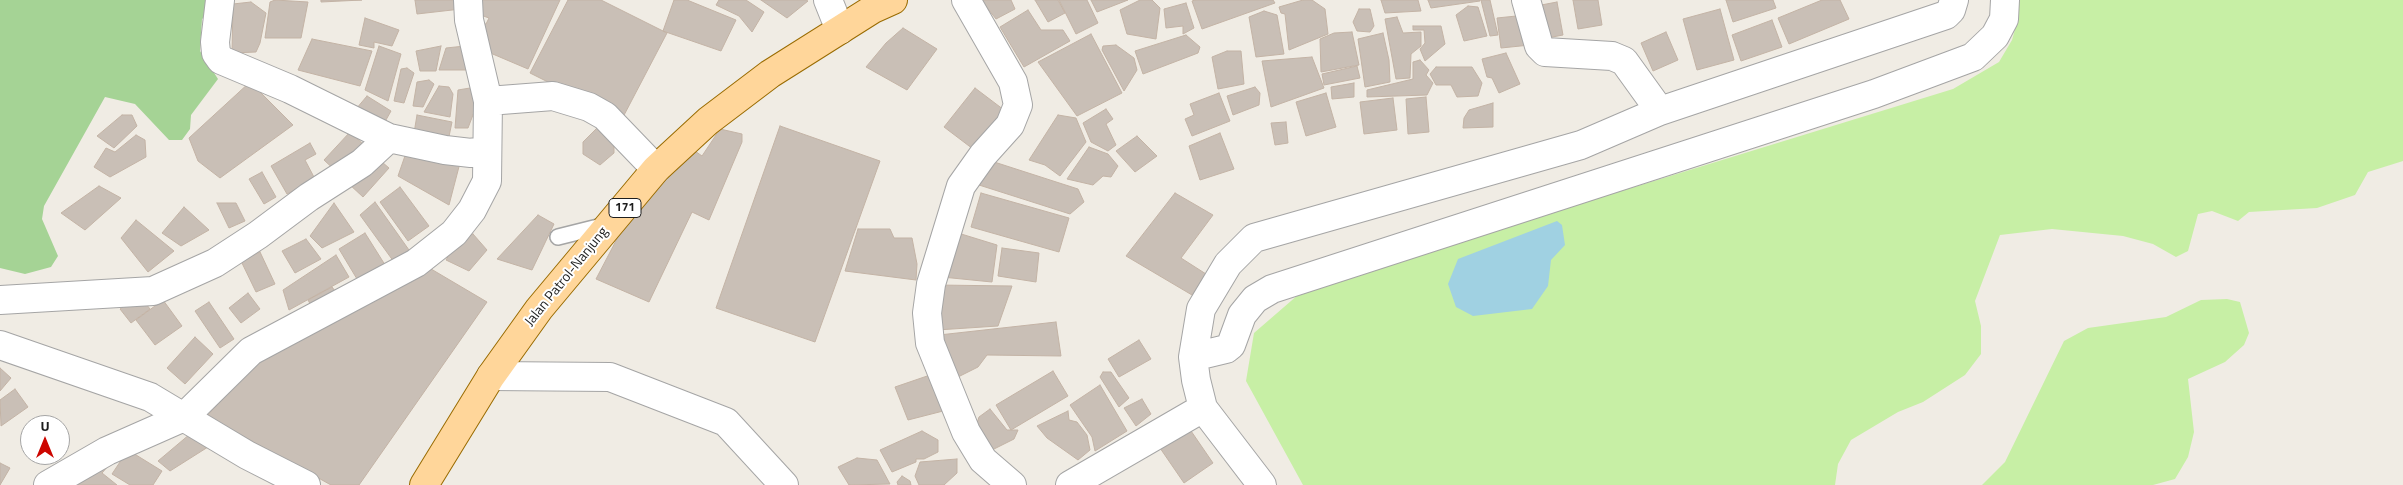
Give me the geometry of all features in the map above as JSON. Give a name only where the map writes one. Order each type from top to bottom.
[{"type":"main road","name":"Jalan Patrol-Nanjung","points":[[424,485],[491,376],[539,308],[656,169],[708,121],[770,74],[879,3]]},
{"type":"street","points":[[220,0],[215,42],[216,53],[221,60],[290,89],[389,138],[471,153],[487,150]]},
{"type":"street","points":[[48,485],[114,448],[184,417],[251,351],[416,263],[454,233],[472,210],[486,181],[488,101],[469,20],[468,0]]},
{"type":"street","points":[[828,0],[840,30]]},
{"type":"street","points":[[966,0],[1013,82],[1018,105],[1010,125],[983,155],[961,186],[931,284],[927,313],[930,343],[966,432],[983,460],[1012,485]]},
{"type":"street","points":[[1526,0],[1539,46],[1545,52],[1612,56],[1624,61],[1660,111]]},
{"type":"street","points":[[1262,485],[1203,408],[1196,380],[1194,357],[1200,308],[1228,264],[1254,238],[1581,145],[1660,111],[1946,15],[1951,10],[1954,0]]},
{"type":"street","points":[[1194,357],[1226,349],[1231,345],[1242,315],[1255,299],[1272,289],[1874,94],[1972,57],[1995,36],[2004,19],[2005,0]]},
{"type":"street","points":[[488,101],[554,96],[589,107],[605,116],[656,169]]},
{"type":"street","points":[[0,300],[153,291],[215,263],[258,235],[309,197],[362,163],[389,138]]},
{"type":"street","points":[[0,345],[150,397],[247,455],[306,485]]},
{"type":"street","points":[[491,376],[610,377],[726,422],[784,485]]},
{"type":"street","points":[[1070,485],[1203,408]]},
{"type":"lane","points":[[558,237],[610,224]]},
{"type":"green space","points":[[0,0],[228,0],[202,19],[200,51],[218,79],[191,115],[190,129],[182,140],[169,140],[135,104],[105,97],[44,206],[42,219],[58,256],[51,267],[25,274],[0,268]]},
{"type":"green space","points":[[2017,0],[2403,0],[2403,161],[2368,172],[2355,195],[2317,208],[2249,212],[2238,221],[2212,211],[2198,214],[2188,251],[2176,257],[2153,244],[2123,236],[2052,229],[2000,235],[1975,301],[1981,326],[1981,354],[1965,375],[1923,402],[1898,412],[1851,440],[1838,464],[1835,485],[1303,485],[1246,381],[1254,333],[1306,288],[1953,89],[1999,62],[2012,40],[2016,26]]},
{"type":"green space","points":[[2227,299],[2240,302],[2249,333],[2244,345],[2225,362],[2188,379],[2194,432],[2188,457],[2175,479],[2153,485],[1982,485],[2005,462],[2064,341],[2088,328],[2166,317],[2201,300]]},
{"type":"water","points":[[1557,221],[1562,225],[1565,245],[1551,260],[1548,286],[1532,309],[1473,316],[1456,307],[1448,284],[1458,259]]},
{"type":"building","points":[[275,0],[308,2],[301,38],[265,38],[270,2]]},
{"type":"building","points":[[321,0],[362,0],[321,2]]},
{"type":"building","points":[[415,0],[460,0],[461,9],[417,14]]},
{"type":"building","points":[[480,0],[560,0],[528,69],[488,52],[478,24],[486,24],[489,18],[475,13]]},
{"type":"building","points":[[568,0],[601,0],[667,33],[622,119],[530,73]]},
{"type":"building","points":[[674,0],[687,0],[736,20],[721,51],[663,31]]},
{"type":"building","points":[[719,0],[746,0],[764,12],[752,32],[739,16],[716,5]]},
{"type":"building","points":[[761,0],[806,0],[808,1],[787,18]]},
{"type":"building","points":[[981,0],[1011,0],[1015,9],[996,19]]},
{"type":"building","points":[[1035,0],[1058,0],[1065,13],[1048,22]]},
{"type":"building","points":[[1059,0],[1087,0],[1098,23],[1076,34]]},
{"type":"building","points":[[1091,0],[1128,0],[1097,12]]},
{"type":"building","points":[[1140,0],[1152,0],[1160,8],[1156,39],[1127,34],[1120,10]]},
{"type":"building","points":[[1273,0],[1275,3],[1202,29],[1192,1]]},
{"type":"building","points":[[1303,0],[1312,0],[1325,9],[1328,34],[1289,50],[1285,14],[1281,13],[1279,7]]},
{"type":"building","points":[[1381,0],[1418,0],[1421,11],[1385,13]]},
{"type":"building","points":[[1428,0],[1480,0],[1480,1],[1431,8]]},
{"type":"building","points":[[1481,0],[1490,0],[1498,35],[1490,36]]},
{"type":"building","points":[[1573,0],[1598,0],[1602,25],[1578,29]]},
{"type":"building","points":[[1726,0],[1773,0],[1776,8],[1733,22]]},
{"type":"building","points":[[1822,0],[1840,0],[1849,19],[1789,44],[1778,18]]},
{"type":"building","points":[[251,2],[266,13],[260,43],[256,52],[232,53],[233,4]]},
{"type":"building","points":[[1557,2],[1563,35],[1542,39],[1536,6]]},
{"type":"building","points":[[1186,3],[1194,28],[1183,34],[1183,26],[1166,28],[1164,9]]},
{"type":"building","points":[[1468,6],[1478,7],[1487,36],[1464,41],[1456,15]]},
{"type":"building","points":[[1359,9],[1370,9],[1374,26],[1370,32],[1357,31],[1353,22]]},
{"type":"building","points":[[1720,9],[1734,60],[1697,70],[1683,19]]},
{"type":"building","points":[[1028,10],[1041,30],[1063,30],[1070,41],[1024,67],[1000,27]]},
{"type":"building","points":[[1264,11],[1277,15],[1284,54],[1256,57],[1249,17]]},
{"type":"building","points":[[1526,15],[1530,45],[1501,48],[1497,18]]},
{"type":"building","points":[[1397,17],[1403,33],[1421,32],[1421,46],[1411,54],[1410,78],[1396,79],[1385,19]]},
{"type":"building","points":[[365,18],[399,30],[392,46],[374,42],[374,48],[359,45]]},
{"type":"building","points":[[1772,20],[1782,47],[1741,61],[1732,35]]},
{"type":"building","points":[[1413,26],[1441,26],[1445,44],[1425,61],[1420,49],[1425,43],[1424,30],[1413,30]]},
{"type":"building","points":[[903,28],[937,49],[907,90],[866,67],[886,43]]},
{"type":"building","points":[[1352,32],[1359,65],[1321,72],[1320,39],[1334,33]]},
{"type":"building","points":[[1666,32],[1678,60],[1653,71],[1641,43]]},
{"type":"building","points":[[1383,33],[1389,60],[1390,82],[1365,87],[1358,39]]},
{"type":"building","points":[[1091,34],[1122,93],[1077,116],[1038,62]]},
{"type":"building","points":[[1186,35],[1200,47],[1198,53],[1143,74],[1135,51]]},
{"type":"building","points":[[312,39],[372,51],[360,86],[298,70]]},
{"type":"building","points":[[1116,45],[1134,58],[1137,70],[1124,91],[1102,50],[1103,46]]},
{"type":"building","points":[[379,46],[401,54],[388,101],[365,90]]},
{"type":"building","points":[[441,46],[436,71],[420,71],[416,51]]},
{"type":"building","points":[[465,46],[468,70],[439,70],[446,48]]},
{"type":"building","points":[[1227,51],[1241,51],[1244,84],[1218,89],[1212,57]]},
{"type":"building","points":[[1506,53],[1520,84],[1499,93],[1492,78],[1487,77],[1482,59]]},
{"type":"building","points":[[1312,57],[1324,88],[1271,107],[1262,61]]},
{"type":"building","points":[[1420,60],[1429,70],[1426,75],[1433,83],[1427,95],[1367,97],[1367,90],[1413,79],[1413,62]]},
{"type":"building","points":[[1357,66],[1360,78],[1324,85],[1322,74]]},
{"type":"building","points":[[1436,67],[1472,67],[1482,83],[1478,96],[1457,97],[1451,85],[1436,85],[1430,74]]},
{"type":"building","points":[[407,68],[414,73],[404,103],[394,101],[401,69]]},
{"type":"building","points":[[429,80],[434,84],[423,107],[413,106],[417,82]]},
{"type":"building","points":[[250,82],[293,125],[220,178],[198,161],[189,138]]},
{"type":"building","points":[[1354,83],[1354,97],[1332,99],[1331,87]]},
{"type":"building","points":[[439,86],[449,87],[453,94],[450,117],[424,112]]},
{"type":"building","points":[[476,87],[479,99],[468,128],[455,128],[458,90]]},
{"type":"building","points":[[1255,87],[1260,93],[1259,105],[1233,115],[1227,96]]},
{"type":"building","points":[[975,88],[1008,113],[977,152],[944,127]]},
{"type":"building","points":[[1219,93],[1230,121],[1192,136],[1185,119],[1194,115],[1190,104]]},
{"type":"building","points":[[1326,93],[1336,127],[1306,136],[1296,102]]},
{"type":"building","points":[[367,96],[391,111],[382,127],[356,109]]},
{"type":"building","points":[[1426,97],[1429,132],[1408,134],[1406,99]]},
{"type":"building","points":[[1393,98],[1397,130],[1364,134],[1360,102]]},
{"type":"building","points":[[1493,103],[1493,127],[1463,128],[1464,118],[1469,110]]},
{"type":"building","points":[[1106,109],[1113,119],[1106,124],[1116,145],[1108,151],[1091,142],[1083,123]]},
{"type":"building","points":[[122,115],[132,115],[137,126],[114,148],[97,136]]},
{"type":"building","points":[[417,115],[452,122],[447,146],[413,139]]},
{"type":"building","points":[[1058,115],[1076,118],[1086,142],[1060,176],[1045,165],[1029,160]]},
{"type":"building","points":[[1286,122],[1288,143],[1275,145],[1271,123]]},
{"type":"building","points":[[780,126],[880,161],[815,342],[716,308]]},
{"type":"building","points":[[598,127],[614,142],[614,153],[600,165],[583,154],[583,142]]},
{"type":"building","points":[[720,129],[742,134],[742,142],[709,220],[692,212],[649,302],[596,279],[631,212],[687,152],[695,151],[702,156]]},
{"type":"building","points":[[350,132],[365,146],[339,174],[324,160]]},
{"type":"building","points":[[1220,133],[1234,169],[1200,180],[1189,146]]},
{"type":"building","points":[[136,135],[145,140],[146,157],[110,177],[94,167],[106,148],[115,152]]},
{"type":"building","points":[[1137,136],[1157,156],[1135,172],[1116,151]]},
{"type":"building","points":[[310,143],[316,154],[305,160],[315,179],[287,194],[271,166]]},
{"type":"building","points":[[1089,147],[1108,154],[1118,166],[1111,177],[1103,176],[1093,185],[1067,179]]},
{"type":"building","points":[[407,150],[461,159],[449,205],[398,176]]},
{"type":"building","points":[[375,156],[389,168],[363,197],[349,184]]},
{"type":"building","points":[[988,160],[1078,189],[1084,202],[1070,214],[979,185]]},
{"type":"building","points":[[262,172],[276,197],[264,204],[249,179]]},
{"type":"building","points":[[99,186],[121,198],[85,230],[61,213]]},
{"type":"building","points":[[400,187],[429,226],[408,241],[380,202]]},
{"type":"building","points":[[981,193],[1069,218],[1059,252],[971,227]]},
{"type":"building","points":[[1175,193],[1213,215],[1181,258],[1206,274],[1192,295],[1126,256]]},
{"type":"building","points":[[375,202],[409,250],[394,262],[360,215]]},
{"type":"building","points":[[217,203],[236,203],[245,221],[229,228]]},
{"type":"building","points":[[334,203],[354,232],[322,248],[310,236]]},
{"type":"building","points":[[184,207],[209,230],[181,246],[162,233]]},
{"type":"building","points":[[538,215],[554,224],[532,270],[497,259]]},
{"type":"building","points":[[136,220],[174,251],[148,272],[121,238]]},
{"type":"building","points":[[858,229],[890,229],[894,238],[912,238],[917,264],[916,280],[845,271]]},
{"type":"building","points":[[365,233],[387,268],[360,284],[339,249]]},
{"type":"building","points":[[958,233],[997,245],[992,282],[942,277]]},
{"type":"building","points":[[473,234],[487,250],[469,271],[446,260],[458,240]]},
{"type":"building","points":[[306,239],[321,259],[295,273],[282,251]]},
{"type":"building","points":[[1002,248],[1039,253],[1036,282],[998,276]]},
{"type":"building","points":[[260,252],[275,284],[256,292],[241,261]]},
{"type":"building","points":[[336,255],[349,277],[289,310],[283,290]]},
{"type":"building","points":[[426,266],[487,302],[359,485],[331,485],[207,416],[264,353]]},
{"type":"building","points":[[936,285],[1012,286],[998,326],[937,330]]},
{"type":"building","points":[[332,287],[339,296],[314,311],[308,300]]},
{"type":"building","points":[[248,293],[260,309],[241,323],[229,308]]},
{"type":"building","points":[[139,295],[150,309],[131,323],[120,309]]},
{"type":"building","points":[[163,300],[182,326],[155,345],[136,320]]},
{"type":"building","points":[[209,302],[234,339],[220,348],[195,311]]},
{"type":"building","points":[[1056,322],[1061,356],[987,355],[978,367],[956,378],[939,335]]},
{"type":"building","points":[[195,337],[213,354],[185,384],[167,368]]},
{"type":"building","points":[[1139,340],[1151,359],[1119,377],[1108,359]]},
{"type":"building","points":[[0,368],[11,378],[0,391]]},
{"type":"building","points":[[1053,371],[1068,396],[1011,430],[996,405]]},
{"type":"building","points":[[1103,372],[1111,372],[1129,398],[1119,407],[1100,377]]},
{"type":"building","points":[[936,373],[947,410],[908,420],[895,387]]},
{"type":"building","points":[[1100,385],[1127,431],[1095,451],[1092,437],[1070,405]]},
{"type":"building","points":[[15,389],[28,407],[1,426],[0,400]]},
{"type":"building","points":[[1142,399],[1151,414],[1136,426],[1124,408]]},
{"type":"building","points":[[990,409],[1007,430],[1018,430],[1014,439],[990,451],[976,426],[979,417]]},
{"type":"building","points":[[1068,411],[1069,420],[1077,422],[1087,435],[1090,450],[1078,460],[1047,438],[1037,426]]},
{"type":"building","points":[[1189,428],[1213,463],[1184,483],[1160,448]]},
{"type":"building","points":[[922,431],[938,440],[938,452],[924,459],[916,459],[916,462],[892,472],[880,450]]},
{"type":"building","points":[[190,434],[208,447],[170,471],[158,461]]},
{"type":"building","points":[[128,450],[162,471],[153,485],[130,485],[112,474]]},
{"type":"building","points":[[857,458],[877,460],[890,484],[849,485],[838,467]]},
{"type":"building","points":[[957,459],[957,473],[944,485],[919,485],[915,476],[920,462]]},
{"type":"building","points":[[0,463],[10,468],[0,485]]},
{"type":"building","points":[[109,465],[102,473],[117,485],[70,485]]},
{"type":"building","points":[[902,476],[910,481],[911,485],[898,485],[897,482]]}]
